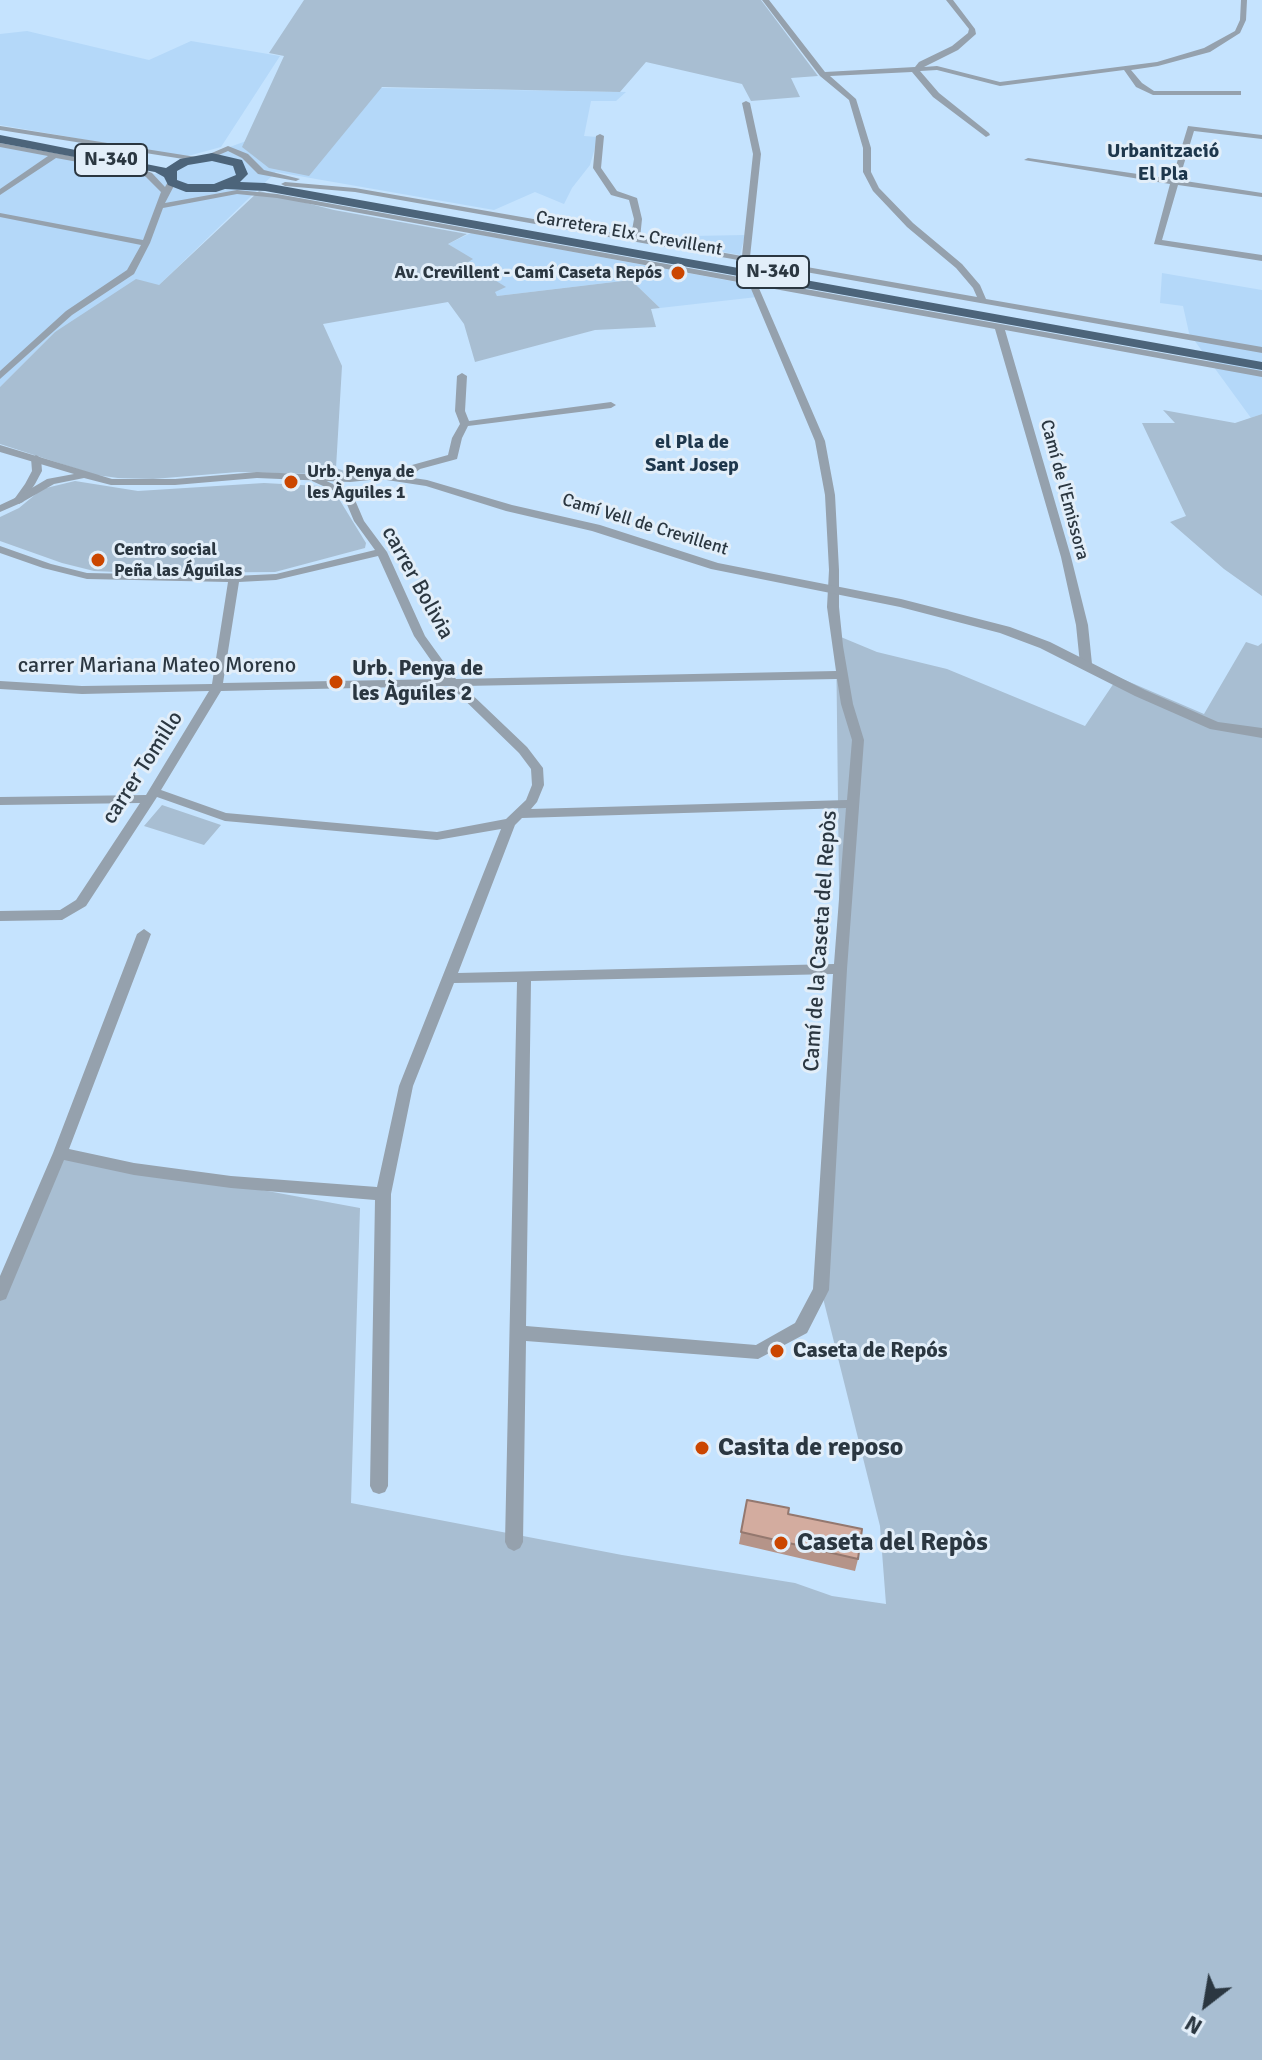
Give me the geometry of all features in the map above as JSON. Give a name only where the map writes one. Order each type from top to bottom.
[{"type":"highway","name":"N-340","points":[[0,130],[139,158],[195,159],[231,155]]},
{"type":"highway","points":[[0,143],[54,152]]},
{"type":"highway","name":"N-340","points":[[54,152],[159,169],[166,191]]},
{"type":"highway","points":[[231,155],[241,166],[242,174]]},
{"type":"highway","name":"N-340","points":[[166,191],[172,169],[195,159]]},
{"type":"highway","name":"N-340","points":[[166,191],[226,185],[242,174]]},
{"type":"highway","name":"Carretera Elx - Crevillent","points":[[242,174],[1262,359]]},
{"type":"highway","name":"Carretera Elx - Crevillent","points":[[226,185],[265,187],[330,198],[1262,366]]},
{"type":"street","points":[[765,0],[823,74],[852,99],[867,148],[867,172],[876,189],[910,225],[959,266],[977,287],[983,301]]},
{"type":"street","points":[[918,68],[955,48],[972,34],[972,29],[949,0]]},
{"type":"street","points":[[823,74],[918,68],[950,70],[1000,84],[1127,69],[1181,59],[1228,39],[1238,32],[1243,20],[1244,0]]},
{"type":"street","points":[[918,68],[918,77],[936,95],[986,135]]},
{"type":"street","points":[[1127,69],[1139,85],[1153,93],[1238,93]]},
{"type":"street","points":[[746,103],[757,154],[746,259]]},
{"type":"street","points":[[1262,137],[1191,128],[1157,242],[1262,258]]},
{"type":"street","points":[[600,136],[597,168],[614,193],[633,198],[638,219],[635,240]]},
{"type":"street","points":[[0,193],[54,152]]},
{"type":"street","points":[[231,155],[245,156],[261,172],[355,190],[1262,350]]},
{"type":"street","points":[[1028,160],[1262,195]]},
{"type":"street","points":[[285,184],[355,190]]},
{"type":"street","points":[[166,191],[199,189]]},
{"type":"street","points":[[166,191],[237,192],[395,217],[1262,374]]},
{"type":"street","points":[[0,376],[69,313],[131,272],[166,191]]},
{"type":"street","points":[[330,198],[395,217]]},
{"type":"street","points":[[0,215],[146,243]]},
{"type":"street","name":"Camí de la Caseta del Repòs","points":[[520,1333],[758,1352],[801,1328],[821,1290],[840,969],[858,740],[841,675],[833,607],[830,495],[820,441],[752,281]]},
{"type":"street","name":"Camí de l'Emissora","points":[[999,326],[1066,557],[1082,625],[1086,664]]},
{"type":"street","points":[[462,376],[460,411],[465,424]]},
{"type":"street","points":[[465,424],[611,405]]},
{"type":"street","points":[[401,479],[416,467],[453,457],[457,438],[465,424]]},
{"type":"street","name":"Camí Vell de Crevillent","points":[[0,448],[111,482],[175,482],[257,475],[316,479],[380,476],[427,483],[510,508],[549,515],[715,566],[901,603],[1005,630],[1086,664],[1140,693],[1215,726],[1262,733]]},
{"type":"street","points":[[19,500],[35,476],[36,458]]},
{"type":"street","points":[[35,476],[60,467]]},
{"type":"street","points":[[55,479],[60,467]]},
{"type":"street","points":[[0,509],[55,479],[89,477]]},
{"type":"street","points":[[316,479],[347,493]]},
{"type":"street","points":[[340,479],[347,493]]},
{"type":"street","name":"carrer Bolivia","points":[[347,493],[359,521],[382,552],[420,636],[453,683],[517,744],[537,768],[538,785],[531,802],[515,819],[406,1086],[383,1194],[379,1486]]},
{"type":"street","points":[[0,549],[87,576],[234,579],[276,577],[382,552]]},
{"type":"street","name":"carrer Tomillo","points":[[0,916],[62,915],[81,903],[217,688],[234,579]]},
{"type":"street","points":[[411,683],[425,677],[433,669],[435,658]]},
{"type":"street","name":"carrer Mariana Mateo Moreno","points":[[0,685],[82,690],[841,675]]},
{"type":"street","points":[[0,801],[151,796],[225,817],[437,836],[515,819],[853,804]]},
{"type":"street","points":[[0,1294],[60,1153],[144,934]]},
{"type":"street","points":[[449,978],[840,969]]},
{"type":"street","points":[[514,1542],[524,978]]},
{"type":"street","points":[[60,1153],[134,1169],[231,1182],[383,1194]]},
{"type":"shaded area","points":[[304,0],[761,0],[818,76],[791,78],[800,97],[751,101],[742,84],[646,62],[620,92],[382,87],[309,176],[269,168],[242,147],[284,56],[269,53]]},
{"type":"shaded area","points":[[27,31],[149,60],[191,41],[280,56],[221,147],[188,156],[174,155],[0,125],[0,34]]},
{"type":"shaded area","points":[[291,82],[384,88],[626,92],[616,101],[591,101],[584,136],[598,137],[590,165],[564,204],[535,192],[494,210],[276,172],[159,285],[55,332],[0,387],[0,146],[155,174],[249,140]]},
{"type":"shaded area","points":[[259,191],[334,210],[467,234],[448,244],[473,259],[467,263],[506,287],[495,292],[497,296],[631,280],[660,308],[651,309],[656,327],[595,330],[475,362],[464,324],[448,302],[323,324],[342,366],[336,468],[356,475],[238,472],[153,479],[118,478],[96,475],[0,444],[0,387],[55,332],[136,279],[159,285]]},
{"type":"shaded area","points":[[471,233],[758,286],[757,297],[660,308],[631,280],[497,296],[494,292],[505,287],[466,263],[472,260],[448,244]]},
{"type":"shaded area","points":[[745,235],[740,255],[639,237]]},
{"type":"shaded area","points":[[1162,273],[1262,290],[1262,414],[1251,418],[1189,333],[1183,306],[1160,303]]},
{"type":"shaded area","points":[[1163,410],[1235,423],[1262,414],[1262,596],[1224,569],[1170,522],[1186,516],[1142,423],[1175,423]]},
{"type":"shaded area","points":[[75,481],[138,491],[264,483],[319,486],[339,499],[366,543],[365,548],[275,572],[139,573],[94,571],[0,541],[0,517],[19,508],[42,489]]},
{"type":"shaded area","points":[[836,635],[877,652],[947,669],[1085,726],[1118,677],[1204,714],[1246,642],[1258,646],[1262,643],[1262,2060],[0,2060],[0,1294],[60,1153],[360,1208],[351,1503],[622,1555],[795,1583],[832,1596],[886,1604],[880,1526],[821,1290],[840,969]]},
{"type":"shaded area","points":[[162,805],[221,825],[204,845],[144,826]]},
{"type":"building","points":[[747,1500],[789,1508],[788,1514],[862,1529],[858,1559],[741,1532]]},
{"type":"place","name":"Av. Crevillent - Camí Caseta Repós","points":[[678,273]]},
{"type":"place","name":"Urb. Penya de les Àguiles 1","points":[[291,482]]},
{"type":"place","name":"Centro social Peña las Águilas","points":[[98,560]]},
{"type":"place","name":"Urb. Penya de les Àguiles 2","points":[[336,682]]},
{"type":"place","name":"Caseta de Repós","points":[[777,1351]]},
{"type":"place","name":"Casita de reposo","points":[[702,1448]]},
{"type":"place","name":"Caseta del Repòs","points":[[781,1543]]},
{"type":"district","name":"Urbanització El Pla","points":[[1163,164]]},
{"type":"district","name":"el Pla de Sant Josep","points":[[692,454]]}]
